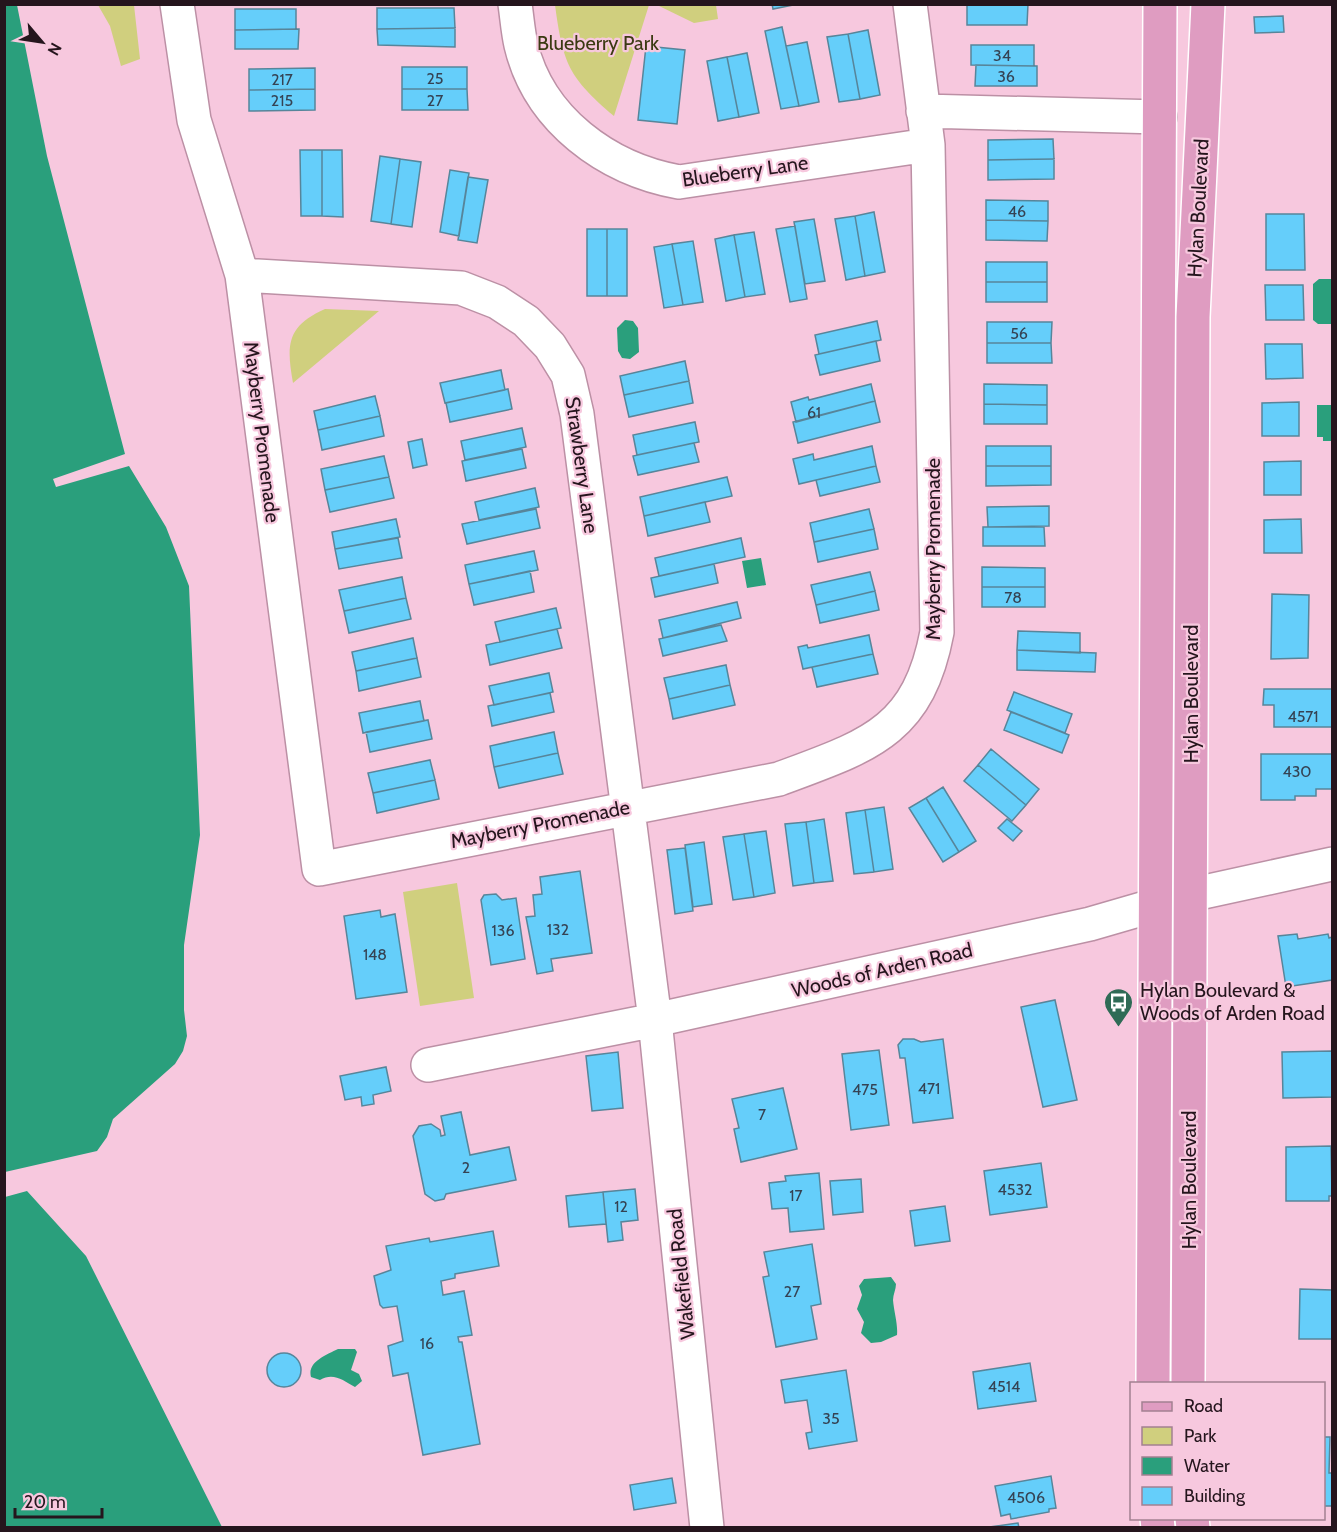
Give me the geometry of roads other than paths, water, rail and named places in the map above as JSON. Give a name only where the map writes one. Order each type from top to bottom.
[{"type":"main road","name":"Hylan Boulevard","points":[[1153,1382],[1160,4]]},
{"type":"main road","name":"Hylan Boulevard","points":[[1188,1382],[1193,317],[1208,4]]},
{"type":"street","name":"Mayberry Promenade","points":[[177,4],[194,120],[242,275],[319,869],[626,807],[779,779],[839,757],[892,727],[908,710],[920,690],[931,662],[937,632],[928,145],[910,4]]},
{"type":"street","name":"Blueberry Lane","points":[[515,4],[522,47],[536,82],[557,115],[583,141],[616,162],[653,177],[679,182],[928,145]]},
{"type":"street","points":[[923,111],[1160,117]]},
{"type":"street","name":"Strawberry Lane","points":[[242,275],[461,288],[497,302],[526,321],[550,346],[568,375],[577,414],[655,1020]]},
{"type":"street","name":"Woods of Arden Road","points":[[428,1065],[655,1020],[1090,924],[1190,895],[1332,864]]},
{"type":"street","name":"Wakefield Road","points":[[655,1020],[707,1527]]},
{"type":"water","points":[[4,5],[17,5],[47,156],[125,454],[53,479],[56,487],[129,466],[166,527],[189,586],[200,835],[184,945],[184,1010],[187,1036],[183,1051],[175,1064],[113,1119],[107,1137],[97,1151],[5,1172]]},
{"type":"water","points":[[1319,279],[1332,279],[1332,324],[1318,324],[1313,320],[1313,284]]},
{"type":"water","points":[[625,320],[633,321],[638,328],[639,352],[630,359],[622,358],[618,351],[617,328]]},
{"type":"water","points":[[1317,405],[1332,405],[1331,441],[1323,441],[1323,437],[1317,437]]},
{"type":"water","points":[[761,558],[766,585],[747,588],[742,561]]},
{"type":"water","points":[[27,1191],[86,1256],[222,1527],[5,1527],[5,1197]]},
{"type":"water","points":[[891,1277],[896,1284],[893,1300],[897,1335],[881,1342],[871,1343],[861,1333],[864,1322],[857,1309],[862,1295],[859,1286],[864,1279]]},
{"type":"water","points":[[338,1349],[355,1349],[357,1352],[351,1370],[359,1374],[362,1381],[355,1387],[334,1377],[320,1380],[311,1377],[315,1363]]},
{"type":"place","name":"Hylan Boulevard & Woods of Arden Road","points":[[1119,1028]]},
{"type":"park label","name":"Blueberry Park","points":[[598,43]]}]
